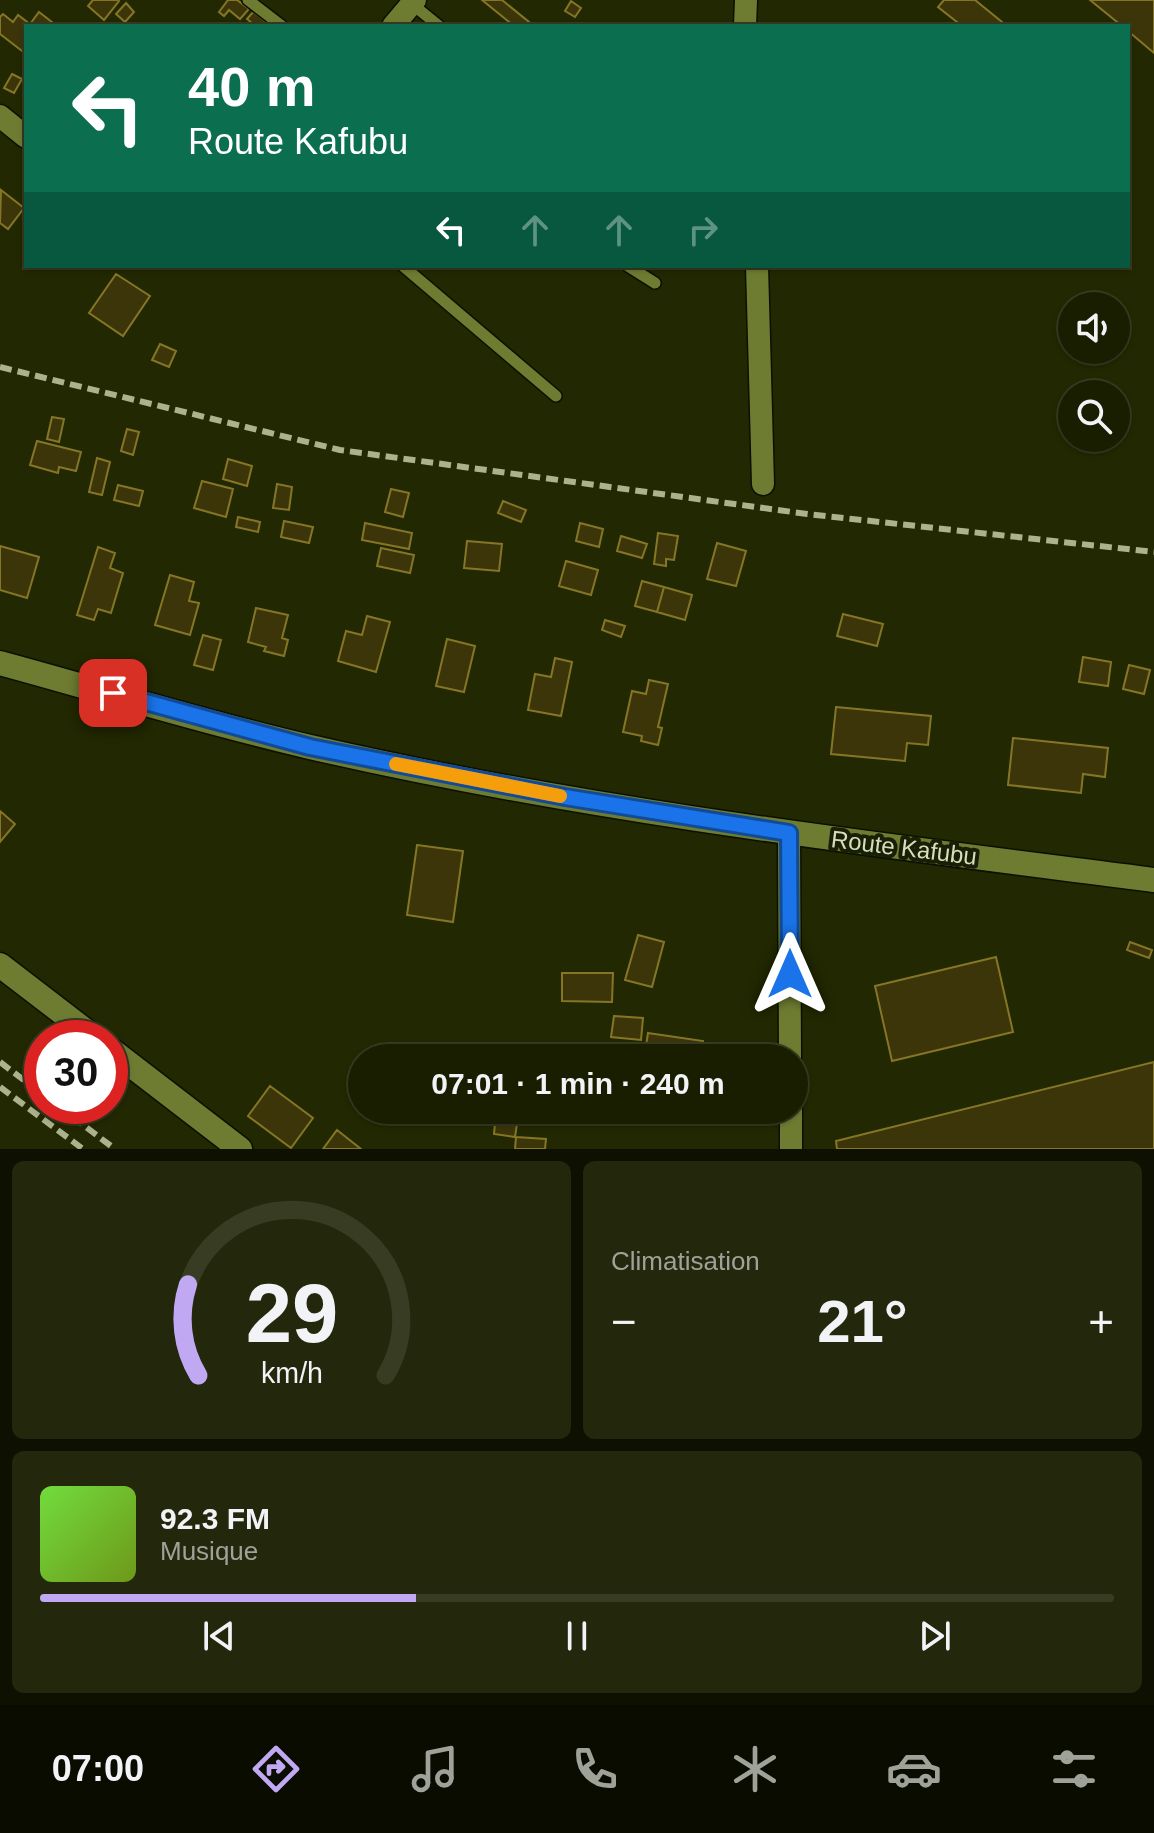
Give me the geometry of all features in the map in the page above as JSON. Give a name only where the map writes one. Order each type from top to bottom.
[{"type":"main road","name":"Route Kafubu","points":[[0,663],[310,747],[565,797],[789,833],[1154,880]]},
{"type":"main road","points":[[0,965],[72,1020]]},
{"type":"main road","points":[[128,1063],[240,1149]]},
{"type":"street","points":[[745,24],[746,0]]},
{"type":"street","points":[[395,24],[413,2]]},
{"type":"street","points":[[0,116],[24,135]]},
{"type":"street","points":[[757,268],[763,484]]},
{"type":"street","points":[[789,833],[790,1044]]},
{"type":"street","points":[[791,1124],[791,1149]]},
{"type":"lane","points":[[248,0],[279,24]]},
{"type":"lane","points":[[413,2],[437,24]]},
{"type":"lane","points":[[405,268],[556,396]]},
{"type":"lane","points":[[631,268],[655,283]]},
{"type":"building","points":[[93,0],[119,1],[104,20],[88,6]]},
{"type":"building","points":[[228,0],[237,0],[249,9],[240,19],[229,10],[224,16],[219,12]]},
{"type":"building","points":[[482,0],[502,0],[532,24],[512,24]]},
{"type":"building","points":[[944,0],[975,0],[1005,24],[959,24],[938,7]]},
{"type":"building","points":[[1090,0],[1154,0],[1154,53],[1130,33],[1130,24],[1120,24]]},
{"type":"building","points":[[571,1],[581,8],[575,17],[565,11]]},
{"type":"building","points":[[126,3],[134,12],[125,22],[116,14]]},
{"type":"building","points":[[39,12],[54,24],[30,24]]},
{"type":"building","points":[[253,12],[268,24],[253,24],[247,19]]},
{"type":"building","points":[[3,14],[13,22],[18,15],[30,24],[24,24],[24,52],[0,34],[0,17]]},
{"type":"building","points":[[12,74],[22,79],[14,93],[4,88]]},
{"type":"building","points":[[1,190],[24,208],[8,229],[0,223]]},
{"type":"building","points":[[116,274],[150,296],[123,336],[89,313]]},
{"type":"building","points":[[160,344],[176,351],[169,367],[152,360]]},
{"type":"building","points":[[52,417],[64,419],[59,442],[47,439]]},
{"type":"building","points":[[127,429],[139,432],[133,455],[121,451]]},
{"type":"building","points":[[37,441],[81,452],[76,471],[59,467],[58,473],[30,465]]},
{"type":"building","points":[[97,458],[110,462],[102,495],[89,492]]},
{"type":"building","points":[[228,459],[252,466],[247,486],[223,479]]},
{"type":"building","points":[[202,481],[233,489],[226,517],[194,508]]},
{"type":"building","points":[[277,484],[292,487],[289,510],[273,508]]},
{"type":"building","points":[[118,485],[143,491],[139,506],[114,500]]},
{"type":"building","points":[[391,489],[409,493],[403,517],[385,512]]},
{"type":"building","points":[[503,501],[526,510],[521,522],[498,513]]},
{"type":"building","points":[[238,517],[260,522],[258,532],[236,527]]},
{"type":"building","points":[[284,521],[313,527],[309,543],[281,537]]},
{"type":"building","points":[[365,523],[412,533],[409,549],[362,540]]},
{"type":"building","points":[[580,523],[603,529],[599,547],[576,541]]},
{"type":"building","points":[[658,533],[678,536],[674,560],[666,559],[666,566],[654,564]]},
{"type":"building","points":[[621,536],[647,544],[642,558],[617,551]]},
{"type":"building","points":[[467,541],[502,544],[499,571],[464,568]]},
{"type":"building","points":[[717,543],[746,551],[736,586],[707,579]]},
{"type":"building","points":[[0,546],[39,557],[27,598],[0,590]]},
{"type":"building","points":[[98,547],[115,553],[110,568],[123,573],[111,613],[98,609],[94,620],[77,615]]},
{"type":"building","points":[[381,548],[414,555],[410,573],[377,566]]},
{"type":"building","points":[[566,561],[598,570],[591,595],[559,586]]},
{"type":"building","points":[[170,575],[194,582],[189,601],[199,603],[190,635],[155,625]]},
{"type":"building","points":[[642,581],[664,587],[657,612],[635,606]]},
{"type":"building","points":[[664,587],[692,595],[685,620],[657,612]]},
{"type":"building","points":[[256,608],[288,615],[282,638],[288,640],[284,656],[264,651],[266,647],[248,642]]},
{"type":"building","points":[[843,614],[883,624],[877,646],[837,636]]},
{"type":"building","points":[[367,616],[390,622],[376,672],[338,661],[346,631],[362,635]]},
{"type":"building","points":[[605,620],[625,626],[621,637],[602,630]]},
{"type":"building","points":[[203,635],[221,640],[213,670],[194,665]]},
{"type":"building","points":[[447,639],[475,646],[464,692],[436,686]]},
{"type":"building","points":[[1083,657],[1111,662],[1108,686],[1079,682]]},
{"type":"building","points":[[555,658],[572,662],[561,716],[528,710],[535,674],[551,677]]},
{"type":"building","points":[[1129,665],[1150,670],[1144,694],[1123,689]]},
{"type":"building","points":[[649,680],[668,684],[658,727],[662,728],[658,745],[641,741],[642,736],[623,732],[632,691],[646,694]]},
{"type":"building","points":[[836,707],[931,716],[928,745],[907,743],[905,761],[831,754]]},
{"type":"building","points":[[1013,738],[1108,748],[1105,777],[1083,774],[1081,793],[1008,785]]},
{"type":"building","points":[[0,811],[15,824],[0,842]]},
{"type":"building","points":[[417,845],[463,851],[453,922],[407,915]]},
{"type":"building","points":[[638,935],[664,942],[652,987],[625,980]]},
{"type":"building","points":[[1130,942],[1152,950],[1149,958],[1127,950]]},
{"type":"building","points":[[996,957],[1013,1032],[892,1061],[875,986]]},
{"type":"building","points":[[562,973],[613,973],[612,1002],[562,1001]]},
{"type":"building","points":[[614,1016],[643,1018],[641,1040],[611,1037]]},
{"type":"building","points":[[648,1033],[703,1041],[702,1044],[646,1044]]},
{"type":"building","points":[[1154,1062],[1154,1149],[837,1149],[836,1141]]},
{"type":"building","points":[[270,1086],[313,1118],[291,1148],[248,1116]]},
{"type":"building","points":[[495,1124],[517,1124],[515,1137],[494,1134]]},
{"type":"building","points":[[337,1130],[361,1149],[323,1149]]},
{"type":"building","points":[[516,1137],[546,1139],[545,1149],[515,1149]]},
{"type":"railway","points":[[0,367],[340,450],[807,514],[1154,552]]},
{"type":"railway","points":[[0,1062],[24,1080]]},
{"type":"railway","points":[[0,1087],[83,1149]]},
{"type":"railway","points":[[82,1124],[115,1149]]},
{"type":"slow traffic","points":[[396,764],[560,796]]},
{"type":"route","points":[[113,693],[310,747],[565,797],[789,833],[790,974]]}]
